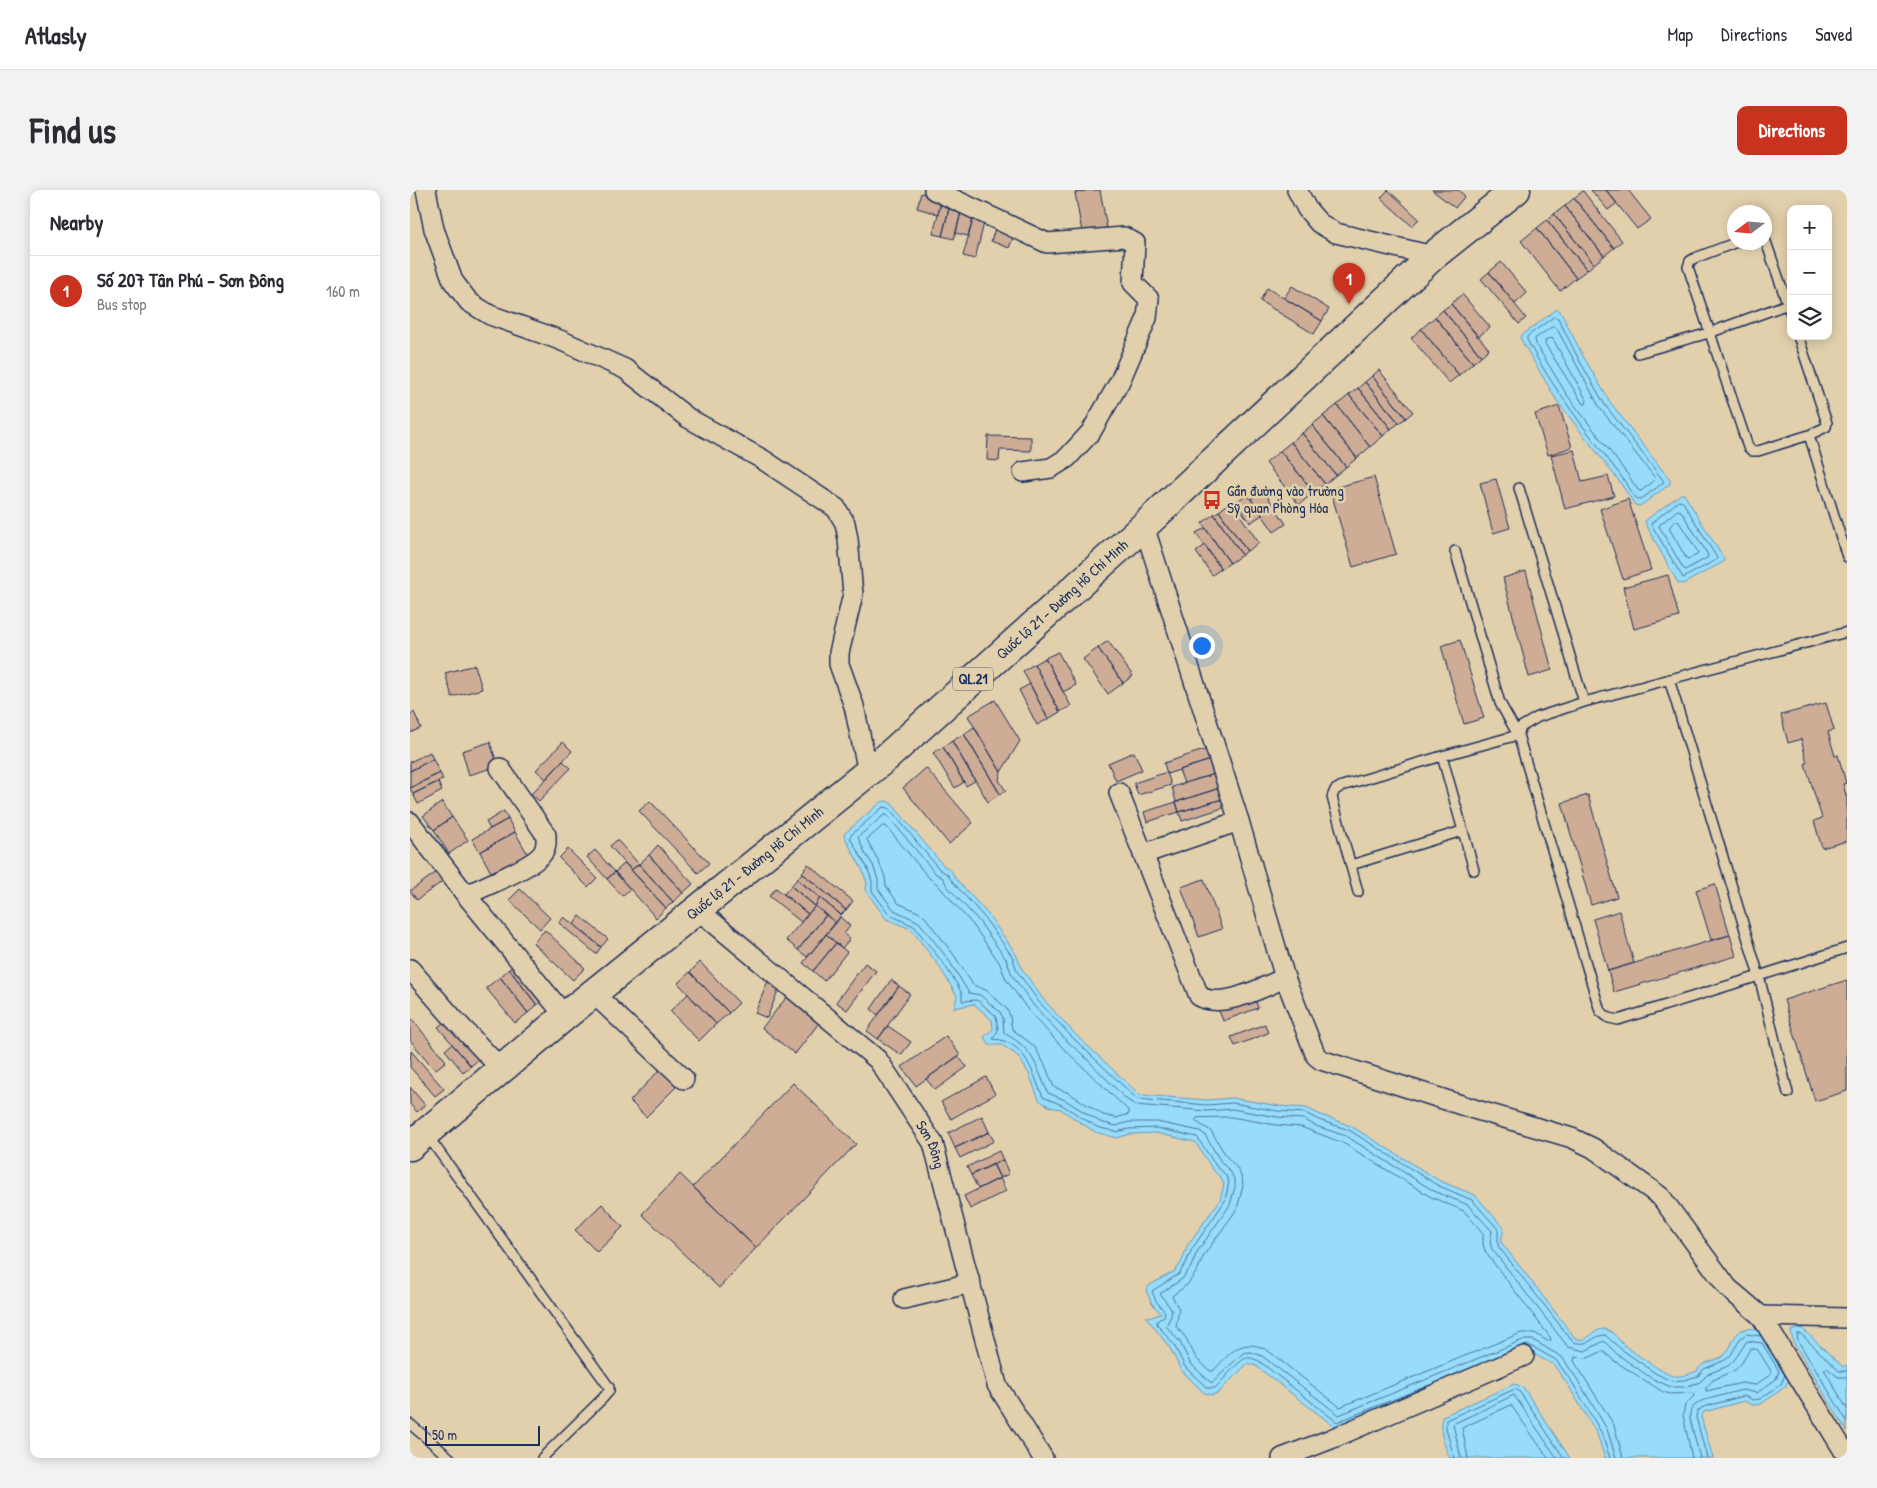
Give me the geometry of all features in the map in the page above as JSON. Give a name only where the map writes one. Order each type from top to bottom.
[{"type":"highway","name":"Quốc lộ 21 - Đường Hồ Chí Minh","points":[[418,1139],[593,993],[894,751],[1144,526],[1433,256],[1516,190]]},
{"type":"street","points":[[426,190],[434,229],[453,281],[469,302],[490,315],[560,340],[625,369],[688,418],[762,459],[836,508],[845,523],[853,594],[839,653],[839,664],[854,706],[868,772]]},
{"type":"street","points":[[934,190],[1047,243],[1124,237],[1135,244],[1132,283],[1149,299],[1147,318],[1120,381],[1091,432],[1067,458],[1052,468],[1024,472]]},
{"type":"street","points":[[1297,190],[1307,209],[1319,223],[1336,233],[1433,256]]},
{"type":"street","points":[[1144,526],[1239,820],[1285,978],[1316,1056],[1321,1060],[1477,1110],[1572,1138],[1593,1148],[1661,1197],[1728,1288],[1761,1316],[1847,1456]]},
{"type":"street","points":[[466,895],[542,856],[546,846],[546,835],[500,768]]},
{"type":"street","points":[[1120,793],[1199,996],[1206,1000],[1227,1000],[1285,978]]},
{"type":"street","points":[[1143,854],[1239,820]]},
{"type":"street","points":[[410,822],[466,895],[565,1016]]},
{"type":"street","name":"Sơn Đông","points":[[697,909],[878,1060],[933,1143],[998,1385],[1043,1458]]},
{"type":"street","points":[[410,969],[502,1070]]},
{"type":"street","points":[[593,993],[684,1079]]},
{"type":"street","points":[[904,1299],[971,1283]]},
{"type":"street","points":[[1761,1316],[1847,1318]]},
{"type":"street","points":[[1282,1458],[1331,1439],[1524,1356]]},
{"type":"lane","points":[[1727,246],[1690,261],[1688,267],[1748,447],[1752,450],[1758,451],[1809,435],[1826,427],[1827,423],[1799,340]]},
{"type":"lane","points":[[1769,250],[1787,301]]},
{"type":"lane","points":[[1638,353],[1709,333],[1787,304]]},
{"type":"lane","points":[[1809,435],[1847,557]]},
{"type":"lane","points":[[1519,488],[1584,702]]},
{"type":"lane","points":[[1455,551],[1500,703],[1518,735],[1600,1011],[1609,1018],[1618,1020],[1847,948]]},
{"type":"lane","points":[[1358,892],[1332,797],[1335,790],[1342,786],[1518,735],[1522,727],[1538,717],[1584,702],[1847,632]]},
{"type":"lane","points":[[1669,679],[1759,976],[1788,1092]]},
{"type":"lane","points":[[1442,756],[1474,870]]},
{"type":"lane","points":[[1351,865],[1462,831]]},
{"type":"lane","points":[[418,1139],[609,1387],[603,1398],[542,1458]]},
{"type":"lane","points":[[410,1424],[450,1458]]},
{"type":"water","points":[[1557,309],[1560,311],[1583,356],[1610,402],[1670,480],[1670,484],[1640,506],[1635,505],[1619,481],[1557,401],[1520,338]]},
{"type":"water","points":[[1681,494],[1684,494],[1724,559],[1723,562],[1683,584],[1678,583],[1645,523],[1646,520]]},
{"type":"water","points":[[887,801],[892,804],[943,865],[951,870],[955,878],[987,913],[1016,954],[1022,969],[1043,999],[1075,1034],[1140,1095],[1207,1100],[1232,1098],[1279,1106],[1306,1108],[1351,1126],[1440,1181],[1475,1195],[1504,1228],[1501,1242],[1575,1338],[1584,1340],[1599,1330],[1607,1330],[1646,1360],[1666,1373],[1677,1376],[1697,1371],[1705,1363],[1723,1356],[1737,1334],[1745,1329],[1751,1328],[1769,1332],[1790,1377],[1785,1387],[1761,1404],[1753,1405],[1744,1401],[1704,1412],[1701,1417],[1713,1458],[1605,1458],[1597,1434],[1568,1385],[1553,1364],[1528,1350],[1335,1427],[1256,1366],[1248,1363],[1218,1393],[1212,1395],[1204,1393],[1181,1370],[1170,1348],[1146,1317],[1161,1313],[1152,1304],[1146,1290],[1150,1285],[1175,1271],[1182,1261],[1187,1246],[1220,1200],[1224,1184],[1221,1178],[1213,1170],[1195,1142],[1156,1133],[1130,1134],[1117,1138],[1095,1132],[1060,1109],[1050,1107],[1039,1100],[1029,1074],[1018,1056],[1002,1045],[989,1045],[984,1037],[993,1029],[992,1020],[974,1004],[954,1008],[957,996],[939,966],[911,929],[886,919],[866,891],[867,883],[862,869],[845,838],[844,834],[881,802]]},
{"type":"water","points":[[1799,1328],[1803,1329],[1843,1367],[1847,1365],[1847,1431],[1793,1342],[1791,1331]]},
{"type":"water","points":[[1514,1384],[1523,1387],[1570,1458],[1450,1458],[1441,1431],[1443,1416]]},
{"type":"building","points":[[1100,190],[1107,228],[1082,232],[1075,193]]},
{"type":"building","points":[[1388,190],[1419,219],[1412,226],[1381,198]]},
{"type":"building","points":[[1432,190],[1458,190],[1465,196],[1455,208]]},
{"type":"building","points":[[1591,190],[1606,190],[1617,203],[1608,210]]},
{"type":"building","points":[[1606,190],[1628,190],[1651,219],[1637,229]]},
{"type":"building","points":[[1583,191],[1622,241],[1614,248],[1574,198]]},
{"type":"building","points":[[921,193],[942,198],[938,214],[917,208]]},
{"type":"building","points":[[942,198],[951,201],[942,236],[933,234]]},
{"type":"building","points":[[1574,198],[1614,248],[1604,256],[1565,206]]},
{"type":"building","points":[[951,201],[963,204],[954,239],[942,236]]},
{"type":"building","points":[[1565,206],[1604,256],[1594,264],[1554,214]]},
{"type":"building","points":[[961,212],[974,216],[968,236],[956,233]]},
{"type":"building","points":[[1554,214],[1594,264],[1587,270],[1547,220]]},
{"type":"building","points":[[974,216],[985,219],[975,259],[963,256]]},
{"type":"building","points":[[1547,220],[1587,270],[1576,278],[1537,228]]},
{"type":"building","points":[[996,226],[1015,233],[1009,248],[991,241]]},
{"type":"building","points":[[1537,228],[1576,278],[1560,291],[1521,241]]},
{"type":"building","points":[[1501,262],[1527,293],[1515,304],[1489,272]]},
{"type":"building","points":[[1489,272],[1526,318],[1519,324],[1481,279]]},
{"type":"building","points":[[1292,286],[1329,309],[1322,321],[1284,298]]},
{"type":"building","points":[[1267,288],[1322,321],[1314,334],[1260,301]]},
{"type":"building","points":[[1462,294],[1490,327],[1478,337],[1451,304]]},
{"type":"building","points":[[1451,304],[1489,349],[1481,356],[1443,310]]},
{"type":"building","points":[[1443,310],[1481,356],[1473,363],[1435,317]]},
{"type":"building","points":[[1435,317],[1473,363],[1459,375],[1421,329]]},
{"type":"building","points":[[1421,329],[1459,375],[1449,383],[1411,338]]},
{"type":"building","points":[[1379,370],[1413,412],[1406,418],[1372,376]]},
{"type":"building","points":[[1372,376],[1406,418],[1399,423],[1365,382]]},
{"type":"building","points":[[1365,382],[1399,423],[1391,429],[1358,388]]},
{"type":"building","points":[[1358,388],[1391,429],[1383,436],[1349,395]]},
{"type":"building","points":[[1349,395],[1383,436],[1370,447],[1337,405]]},
{"type":"building","points":[[1337,405],[1370,447],[1357,458],[1323,416]]},
{"type":"building","points":[[1559,406],[1572,447],[1548,455],[1535,414]]},
{"type":"building","points":[[1323,416],[1357,458],[1346,467],[1312,425]]},
{"type":"building","points":[[1312,425],[1346,467],[1336,475],[1302,433]]},
{"type":"building","points":[[1302,433],[1336,475],[1325,484],[1291,442]]},
{"type":"building","points":[[988,436],[1031,437],[1031,451],[1000,450],[999,461],[987,460]]},
{"type":"building","points":[[1291,442],[1325,484],[1314,492],[1280,451]]},
{"type":"building","points":[[1574,450],[1582,482],[1608,476],[1614,496],[1565,509],[1551,455]]},
{"type":"building","points":[[1280,451],[1314,492],[1299,505],[1266,463]]},
{"type":"building","points":[[1374,477],[1396,554],[1353,567],[1330,489]]},
{"type":"building","points":[[1496,479],[1510,528],[1493,533],[1480,483]]},
{"type":"building","points":[[1263,490],[1286,524],[1274,532],[1251,499]]},
{"type":"building","points":[[1247,494],[1262,515],[1250,523],[1236,502]]},
{"type":"building","points":[[1628,499],[1651,570],[1623,579],[1600,509]]},
{"type":"building","points":[[1231,502],[1259,543],[1247,551],[1219,511]]},
{"type":"building","points":[[1219,511],[1247,551],[1242,555],[1214,514]]},
{"type":"building","points":[[1214,514],[1242,555],[1230,563],[1202,523]]},
{"type":"building","points":[[1205,528],[1230,563],[1221,569],[1196,533]]},
{"type":"building","points":[[1205,545],[1221,569],[1212,575],[1196,552]]},
{"type":"building","points":[[1526,571],[1552,670],[1529,677],[1503,578]]},
{"type":"building","points":[[1668,575],[1679,617],[1634,629],[1623,587]]},
{"type":"building","points":[[1460,640],[1484,718],[1464,724],[1441,646]]},
{"type":"building","points":[[1108,641],[1133,676],[1123,683],[1098,648]]},
{"type":"building","points":[[1098,648],[1123,683],[1108,694],[1083,659]]},
{"type":"building","points":[[1058,652],[1076,685],[1063,692],[1045,658]]},
{"type":"building","points":[[1045,658],[1071,706],[1060,712],[1034,664]]},
{"type":"building","points":[[1034,664],[1060,712],[1048,719],[1023,671]]},
{"type":"building","points":[[475,665],[482,689],[452,697],[445,673]]},
{"type":"building","points":[[1030,684],[1048,719],[1037,725],[1019,690]]},
{"type":"building","points":[[995,700],[1020,741],[1001,772],[968,716]]},
{"type":"building","points":[[1826,703],[1834,730],[1828,732],[1835,756],[1838,755],[1846,783],[1843,784],[1847,799],[1847,841],[1822,848],[1814,821],[1822,818],[1805,764],[1807,763],[1801,739],[1788,743],[1781,715]]},
{"type":"building","points":[[414,712],[421,728],[410,733],[410,714]]},
{"type":"building","points":[[974,727],[1001,772],[999,780],[1006,791],[1000,794],[964,734]]},
{"type":"building","points":[[964,734],[1000,794],[988,802],[952,741]]},
{"type":"building","points":[[952,741],[975,781],[966,786],[943,747]]},
{"type":"building","points":[[490,742],[498,766],[469,775],[462,751]]},
{"type":"building","points":[[563,742],[572,751],[546,779],[536,770]]},
{"type":"building","points":[[943,747],[964,782],[955,788],[933,753]]},
{"type":"building","points":[[1210,748],[1214,759],[1167,774],[1164,763]]},
{"type":"building","points":[[430,752],[433,759],[410,771],[410,762]]},
{"type":"building","points":[[1134,752],[1142,770],[1116,781],[1108,763]]},
{"type":"building","points":[[433,759],[440,773],[410,788],[410,771]]},
{"type":"building","points":[[1214,759],[1218,773],[1184,783],[1179,770]]},
{"type":"building","points":[[563,761],[571,768],[539,801],[531,794]]},
{"type":"building","points":[[926,768],[973,823],[949,844],[903,788]]},
{"type":"building","points":[[1167,772],[1171,785],[1138,795],[1134,783]]},
{"type":"building","points":[[440,773],[443,779],[413,794],[410,788]]},
{"type":"building","points":[[1218,773],[1223,787],[1176,802],[1172,787]]},
{"type":"building","points":[[438,782],[442,791],[418,804],[413,794]]},
{"type":"building","points":[[1223,787],[1226,798],[1179,812],[1176,802]]},
{"type":"building","points":[[1588,795],[1617,897],[1591,905],[1562,803]]},
{"type":"building","points":[[1226,798],[1229,806],[1182,821],[1179,812]]},
{"type":"building","points":[[650,801],[709,863],[698,873],[639,811]]},
{"type":"building","points":[[442,802],[452,817],[434,830],[423,816]]},
{"type":"building","points":[[1176,802],[1179,812],[1147,822],[1144,812]]},
{"type":"building","points":[[504,811],[508,819],[490,829],[486,822]]},
{"type":"building","points":[[452,817],[468,840],[449,854],[434,830]]},
{"type":"building","points":[[508,819],[515,832],[480,852],[472,839]]},
{"type":"building","points":[[515,832],[530,858],[494,878],[480,852]]},
{"type":"building","points":[[617,840],[639,864],[631,870],[610,846]]},
{"type":"building","points":[[658,845],[693,884],[683,893],[649,855]]},
{"type":"building","points":[[568,849],[597,878],[588,887],[559,858]]},
{"type":"building","points":[[595,850],[615,872],[607,879],[587,857]]},
{"type":"building","points":[[649,855],[683,893],[673,902],[639,864]]},
{"type":"building","points":[[625,863],[666,908],[656,918],[615,872]]},
{"type":"building","points":[[639,864],[673,902],[666,908],[631,870]]},
{"type":"building","points":[[808,864],[853,901],[846,910],[802,873]]},
{"type":"building","points":[[441,869],[447,878],[417,900],[410,891]]},
{"type":"building","points":[[615,872],[630,889],[622,896],[607,879]]},
{"type":"building","points":[[802,873],[846,910],[841,915],[797,879]]},
{"type":"building","points":[[797,879],[820,898],[815,906],[791,886]]},
{"type":"building","points":[[1204,879],[1222,929],[1199,937],[1181,887]]},
{"type":"building","points":[[1715,884],[1730,935],[1711,940],[1696,890]]},
{"type":"building","points":[[791,886],[815,906],[808,914],[784,894]]},
{"type":"building","points":[[776,888],[808,914],[801,922],[769,896]]},
{"type":"building","points":[[520,889],[550,918],[540,929],[509,900]]},
{"type":"building","points":[[820,898],[841,915],[836,923],[815,906]]},
{"type":"building","points":[[815,906],[826,915],[798,950],[786,940]]},
{"type":"building","points":[[1619,911],[1634,963],[1608,971],[1593,919]]},
{"type":"building","points":[[826,915],[836,923],[807,957],[798,950]]},
{"type":"building","points":[[580,916],[608,939],[601,947],[574,924]]},
{"type":"building","points":[[564,917],[601,947],[596,954],[559,923]]},
{"type":"building","points":[[840,917],[850,926],[844,934],[850,939],[842,948],[826,934]]},
{"type":"building","points":[[545,930],[585,968],[573,980],[533,943]]},
{"type":"building","points":[[826,934],[836,943],[813,971],[803,963]]},
{"type":"building","points":[[1730,935],[1736,956],[1614,992],[1608,971]]},
{"type":"building","points":[[836,943],[847,952],[824,981],[813,971]]},
{"type":"building","points":[[518,962],[547,998],[537,1005],[509,969]]},
{"type":"building","points":[[700,962],[739,1003],[729,1013],[690,972]]},
{"type":"building","points":[[865,963],[876,971],[847,1010],[836,1002]]},
{"type":"building","points":[[509,969],[537,1005],[528,1013],[500,977]]},
{"type":"building","points":[[690,972],[729,1013],[716,1024],[678,983]]},
{"type":"building","points":[[500,977],[528,1013],[515,1023],[486,988]]},
{"type":"building","points":[[891,980],[899,986],[878,1015],[871,1009]]},
{"type":"building","points":[[1847,980],[1847,1091],[1815,1101],[1784,1000]]},
{"type":"building","points":[[768,981],[780,986],[767,1018],[755,1013]]},
{"type":"building","points":[[899,986],[910,994],[878,1039],[867,1031]]},
{"type":"building","points":[[790,993],[822,1019],[795,1054],[762,1028]]},
{"type":"building","points":[[688,994],[716,1024],[699,1041],[670,1011]]},
{"type":"building","points":[[1255,998],[1258,1008],[1223,1021],[1219,1011]]},
{"type":"building","points":[[412,1019],[446,1061],[435,1070],[410,1040],[410,1021]]},
{"type":"building","points":[[447,1020],[480,1058],[471,1066],[438,1027]]},
{"type":"building","points":[[1265,1024],[1268,1033],[1235,1046],[1231,1037]]},
{"type":"building","points":[[888,1026],[911,1042],[901,1055],[878,1039]]},
{"type":"building","points":[[946,1036],[960,1055],[916,1086],[902,1067]]},
{"type":"building","points":[[452,1044],[471,1066],[463,1072],[445,1050]]},
{"type":"building","points":[[411,1051],[444,1089],[435,1096],[410,1067]]},
{"type":"building","points":[[958,1056],[967,1067],[935,1090],[926,1079]]},
{"type":"building","points":[[664,1065],[681,1082],[646,1117],[630,1101]]},
{"type":"building","points":[[986,1077],[995,1094],[951,1119],[941,1102]]},
{"type":"building","points":[[793,1083],[856,1144],[756,1248],[693,1187]]},
{"type":"building","points":[[410,1087],[425,1105],[417,1112],[410,1104]]},
{"type":"building","points":[[982,1116],[989,1132],[955,1148],[948,1133]]},
{"type":"building","points":[[989,1132],[994,1141],[960,1158],[955,1148]]},
{"type":"building","points":[[999,1151],[1003,1160],[971,1175],[967,1167]]},
{"type":"building","points":[[1003,1160],[1009,1174],[1000,1178],[993,1164]]},
{"type":"building","points":[[993,1164],[1000,1178],[978,1189],[971,1175]]},
{"type":"building","points":[[680,1174],[756,1248],[719,1288],[642,1214]]},
{"type":"building","points":[[1000,1178],[1006,1191],[970,1209],[964,1196]]},
{"type":"building","points":[[602,1204],[623,1227],[597,1252],[575,1230]]},
{"type":"place","name":"Số 207 Tân Phú - Sơn Đông","points":[[1349,304]]},
{"type":"place","name":"Gần đường vào trường Sỹ quan Phòng Hóa","points":[[1212,500]]}]
